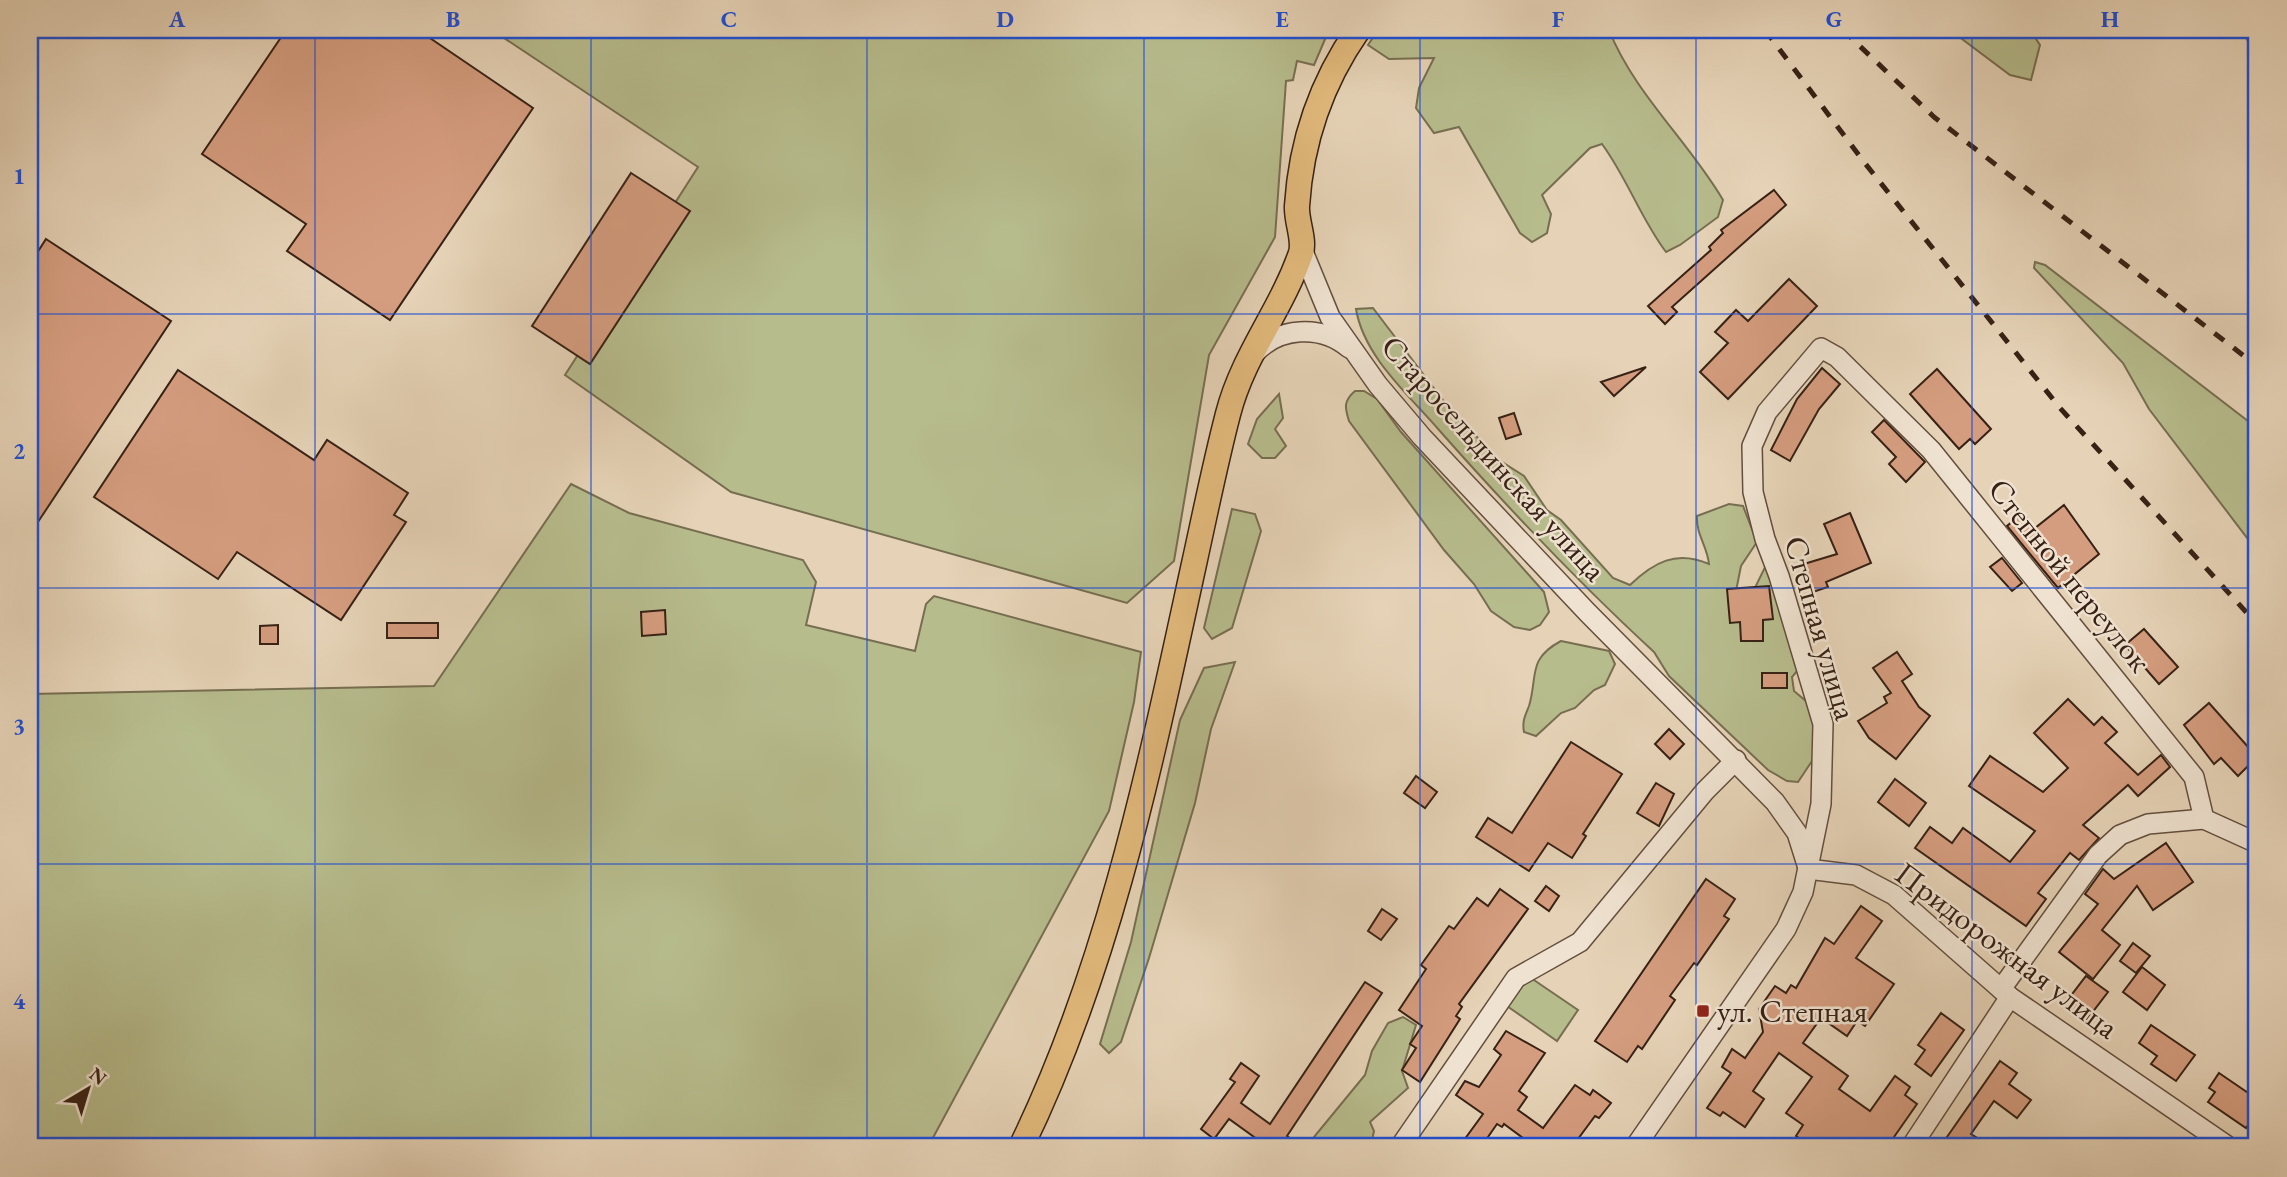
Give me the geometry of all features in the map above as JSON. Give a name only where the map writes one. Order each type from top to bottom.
[{"type":"main road","name":"Старосельдинская улица","points":[[1303,249],[1297,211],[1307,135],[1340,55],[1358,30]]},
{"type":"main road","points":[[1021,1147],[1072,1031],[1100,949],[1175,650],[1228,412],[1244,366],[1281,300],[1303,249]]},
{"type":"street","points":[[2253,30],[2257,37]]},
{"type":"street","name":"Старосельдинская улица","points":[[1303,249],[1330,317],[1355,354],[1422,437],[1587,612],[1775,802],[1797,833],[1808,869]]},
{"type":"street","points":[[1244,366],[1260,347],[1284,333],[1309,332],[1331,336],[1355,354]]},
{"type":"street","name":"Степной переулок","points":[[1821,348],[1837,357],[1931,450],[1984,515],[2194,777],[2204,819]]},
{"type":"street","name":"Степная улица","points":[[1635,1147],[1786,929],[1803,892],[1821,804],[1823,724],[1780,576],[1765,539],[1753,492],[1752,446],[1767,412],[1821,348]]},
{"type":"street","points":[[1400,1147],[1516,978],[1580,942],[1705,791],[1736,760]]},
{"type":"street","points":[[1911,1147],[2005,993],[2098,855],[2120,835],[2148,824],[2204,819],[2257,843]]},
{"type":"street","name":"Придорожная улица","points":[[1808,869],[1856,875],[1894,895],[2005,993],[2229,1147]]},
{"type":"green space","points":[[492,30],[1329,30],[1314,65],[1297,61],[1293,80],[1286,81],[1275,237],[1209,355],[1174,561],[1127,603],[731,492],[565,375],[698,167]]},
{"type":"green space","points":[[1378,30],[1609,30],[1647,96],[1723,200],[1718,217],[1666,252],[1602,144],[1590,148],[1542,195],[1551,214],[1547,233],[1532,242],[1520,233],[1459,127],[1434,133],[1416,108],[1419,88],[1434,58],[1389,59],[1368,45]]},
{"type":"green space","points":[[1950,30],[2030,30],[2040,45],[2031,80],[2010,75]]},
{"type":"green space","points":[[2035,262],[2045,265],[2257,428],[2257,551],[2149,409],[2123,363],[2034,268]]},
{"type":"green space","points":[[1373,308],[1449,408],[1499,460],[1524,476],[1547,510],[1561,520],[1613,578],[1630,585],[1648,570],[1676,558],[1709,564],[1698,529],[1697,516],[1729,504],[1743,506],[1757,542],[1741,566],[1736,591],[1752,594],[1767,563],[1802,665],[1792,677],[1794,691],[1813,707],[1813,731],[1826,740],[1798,782],[1787,781],[1768,770],[1669,676],[1654,652],[1544,544],[1402,389],[1378,359],[1361,327],[1356,309]]},
{"type":"green space","points":[[1355,391],[1364,391],[1377,399],[1401,432],[1544,592],[1549,612],[1540,625],[1530,630],[1514,627],[1491,611],[1474,584],[1444,550],[1349,421],[1346,405],[1348,398]]},
{"type":"green space","points":[[1279,394],[1283,418],[1275,429],[1286,446],[1275,458],[1262,458],[1248,444],[1257,419]]},
{"type":"green space","points":[[571,484],[629,513],[803,560],[816,582],[806,625],[915,651],[926,604],[934,596],[1141,652],[1134,702],[1109,811],[928,1147],[30,1147],[30,694],[434,686]]},
{"type":"green space","points":[[1232,509],[1255,514],[1261,531],[1232,628],[1212,639],[1204,628]]},
{"type":"green space","points":[[1561,641],[1609,651],[1615,664],[1605,685],[1594,690],[1575,708],[1561,713],[1536,736],[1524,732],[1524,719],[1538,662],[1550,648]]},
{"type":"green space","points":[[1235,662],[1211,729],[1195,803],[1149,958],[1121,1042],[1109,1053],[1100,1044],[1131,942],[1180,720],[1204,668]]},
{"type":"green space","points":[[1528,976],[1578,1010],[1557,1041],[1507,1006]]},
{"type":"green space","points":[[1403,1017],[1416,1025],[1402,1071],[1408,1088],[1370,1122],[1374,1131],[1372,1140],[1357,1147],[1317,1147],[1314,1137],[1365,1075],[1372,1051],[1388,1023]]},
{"type":"building","points":[[286,30],[418,30],[533,108],[390,320],[287,251],[306,224],[202,154]]},
{"type":"building","points":[[631,173],[690,211],[590,364],[532,326]]},
{"type":"building","points":[[1774,190],[1786,205],[1672,307],[1677,312],[1665,324],[1648,306],[1711,250],[1709,247],[1723,233],[1721,230]]},
{"type":"building","points":[[46,239],[171,321],[30,534],[30,264]]},
{"type":"building","points":[[1789,279],[1817,306],[1728,399],[1700,372],[1728,343],[1715,332],[1736,310],[1748,321]]},
{"type":"building","points":[[1646,367],[1614,396],[1601,382]]},
{"type":"building","points":[[1822,368],[1840,384],[1819,409],[1790,461],[1771,450],[1797,399]]},
{"type":"building","points":[[1937,369],[1991,429],[1975,444],[1970,439],[1959,449],[1910,394]]},
{"type":"building","points":[[178,370],[314,460],[327,440],[408,493],[394,515],[406,522],[341,620],[237,552],[218,579],[94,497]]},
{"type":"building","points":[[1514,413],[1521,434],[1506,439],[1499,418]]},
{"type":"building","points":[[1884,420],[1925,462],[1906,482],[1889,464],[1896,457],[1872,432]]},
{"type":"building","points":[[2064,505],[2099,554],[2058,588],[2007,526],[2023,513],[2035,528]]},
{"type":"building","points":[[1850,513],[1871,563],[1826,582],[1828,587],[1813,592],[1804,564],[1837,554],[1824,524]]},
{"type":"building","points":[[2002,558],[2022,583],[2012,591],[1990,567]]},
{"type":"building","points":[[1769,586],[1773,619],[1763,620],[1763,641],[1741,641],[1740,622],[1730,623],[1727,589]]},
{"type":"building","points":[[665,610],[666,634],[642,636],[641,612]]},
{"type":"building","points":[[387,623],[438,623],[438,638],[387,638]]},
{"type":"building","points":[[278,625],[278,644],[260,644],[260,626]]},
{"type":"building","points":[[2144,629],[2178,667],[2159,684],[2125,645]]},
{"type":"building","points":[[1897,652],[1912,674],[1902,681],[1919,707],[1930,716],[1896,759],[1869,738],[1858,721],[1887,703],[1884,697],[1891,693],[1873,668]]},
{"type":"building","points":[[1762,673],[1787,673],[1787,688],[1762,688]]},
{"type":"building","points":[[2068,699],[2094,725],[2102,717],[2117,732],[2105,743],[2138,775],[2161,755],[2170,767],[2138,796],[2128,785],[2083,825],[2099,838],[2079,860],[2070,853],[2038,893],[2046,899],[2026,926],[1915,848],[1930,827],[1952,843],[1963,828],[2010,862],[2035,831],[1969,786],[1990,756],[2043,792],[2068,768],[2034,733]]},
{"type":"building","points":[[2209,703],[2257,757],[2238,776],[2221,758],[2214,764],[2184,725]]},
{"type":"building","points":[[1669,729],[1684,744],[1670,759],[1655,744]]},
{"type":"building","points":[[1571,742],[1622,774],[1583,834],[1586,836],[1572,858],[1548,843],[1529,871],[1476,837],[1488,818],[1512,833]]},
{"type":"building","points":[[1416,776],[1437,792],[1425,808],[1404,793]]},
{"type":"building","points":[[1895,779],[1926,803],[1909,826],[1878,802]]},
{"type":"building","points":[[1656,783],[1674,794],[1659,826],[1637,813]]},
{"type":"building","points":[[2166,843],[2193,882],[2153,910],[2137,886],[2102,930],[2120,945],[2093,979],[2059,952],[2098,904],[2085,894],[2103,869],[2114,879]]},
{"type":"building","points":[[1706,879],[1735,899],[1724,916],[1729,919],[1697,965],[1694,963],[1670,996],[1675,1000],[1642,1049],[1638,1046],[1627,1062],[1595,1041]]},
{"type":"building","points":[[1546,886],[1559,896],[1549,911],[1535,901]]},
{"type":"building","points":[[1500,889],[1528,909],[1459,1004],[1462,1007],[1456,1016],[1460,1019],[1420,1082],[1402,1070],[1416,1048],[1410,1044],[1422,1026],[1399,1010],[1426,969],[1421,965],[1449,926],[1454,929],[1477,898],[1488,906]]},
{"type":"building","points":[[1861,906],[1882,921],[1856,958],[1894,984],[1865,1026],[1857,1021],[1847,1036],[1821,1018],[1803,1043],[1848,1076],[1839,1089],[1870,1111],[1895,1076],[1910,1087],[1905,1095],[1917,1104],[1887,1147],[1812,1147],[1796,1136],[1803,1125],[1786,1113],[1812,1077],[1779,1053],[1753,1091],[1764,1099],[1745,1127],[1723,1112],[1720,1116],[1707,1108],[1731,1073],[1722,1067],[1732,1049],[1745,1058],[1763,1032],[1759,1009],[1775,986],[1786,993],[1791,985],[1796,988],[1825,938],[1834,944]]},
{"type":"building","points":[[1382,909],[1397,919],[1381,940],[1368,931]]},
{"type":"building","points":[[2133,943],[2150,956],[2136,973],[2120,961]]},
{"type":"building","points":[[2142,967],[2165,985],[2147,1010],[2123,992]]},
{"type":"building","points":[[2086,976],[2108,992],[2085,1022],[2063,1006]]},
{"type":"building","points":[[1365,982],[1382,993],[1287,1136],[1302,1147],[1268,1147],[1229,1119],[1214,1139],[1201,1129],[1235,1082],[1230,1079],[1241,1063],[1259,1076],[1241,1103],[1270,1124]]},
{"type":"building","points":[[1941,1013],[1964,1030],[1931,1076],[1915,1064],[1925,1050],[1918,1045]]},
{"type":"building","points":[[2151,1025],[2195,1055],[2176,1081],[2151,1064],[2157,1056],[2139,1043]]},
{"type":"building","points":[[1506,1031],[1545,1053],[1519,1091],[1527,1097],[1518,1110],[1543,1128],[1575,1085],[1590,1095],[1593,1090],[1611,1103],[1599,1118],[1595,1116],[1572,1147],[1535,1147],[1504,1124],[1502,1127],[1497,1124],[1481,1147],[1459,1147],[1483,1114],[1456,1095],[1465,1081],[1479,1087],[1501,1055],[1494,1049]]},
{"type":"building","points":[[2000,1061],[2017,1073],[2009,1084],[2031,1100],[2017,1118],[1994,1101],[1971,1134],[1992,1147],[1940,1147]]},
{"type":"building","points":[[2219,1073],[2257,1099],[2257,1112],[2246,1128],[2208,1102],[2215,1092],[2209,1088]]},
{"type":"railway","points":[[1765,30],[1864,162],[2060,408],[2257,624]]},
{"type":"railway","points":[[1843,30],[1934,117],[2257,366]]},
{"type":"place","name":"ул. Степная","points":[[1703,1011]]}]
